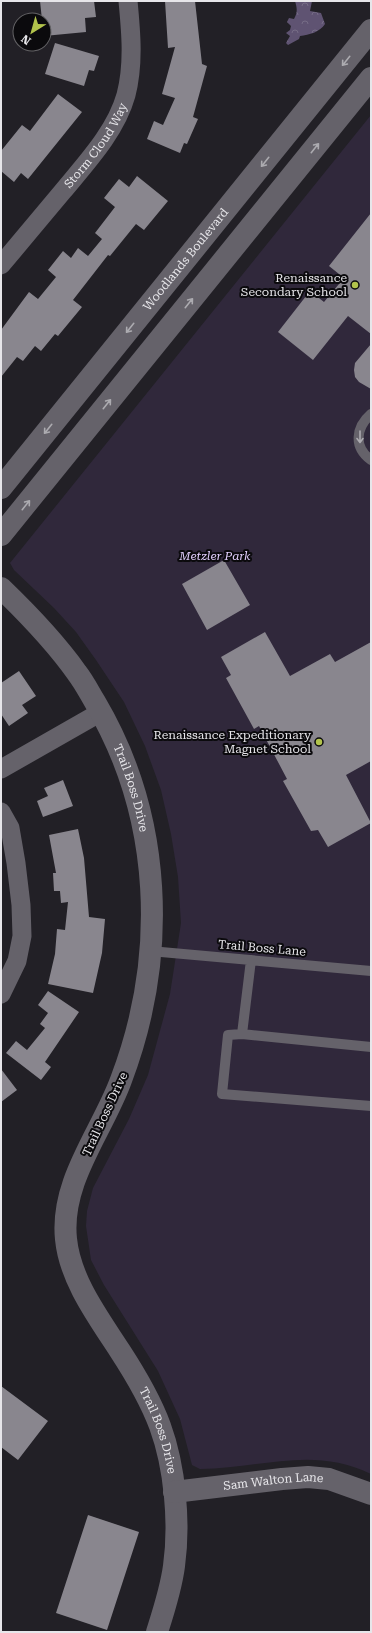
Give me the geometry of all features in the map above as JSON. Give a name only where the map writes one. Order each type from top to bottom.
[{"type":"street","name":"Storm Cloud Way","points":[[1,265],[83,166],[102,141],[115,119],[125,96],[130,76],[132,56],[128,1]]},
{"type":"street","name":"Woodlands Boulevard","points":[[1,488],[371,30]]},
{"type":"street","points":[[1,535],[371,78]]},
{"type":"street","name":"Trail Boss Drive","points":[[1,588],[48,637],[78,674],[101,712],[118,745],[133,785],[144,829],[150,868],[152,908],[150,951],[146,990],[139,1026],[128,1062],[115,1096],[72,1184],[65,1223],[66,1241],[70,1261],[79,1284],[148,1399],[161,1428],[169,1458],[177,1518],[174,1567],[169,1592],[157,1632]]},
{"type":"street","points":[[1,769],[101,712]]},
{"type":"street","points":[[1,812],[10,828],[16,863],[21,905],[22,936],[17,961],[1,994]]},
{"type":"street","name":"Sam Walton Lane","points":[[174,1492],[308,1477],[329,1480],[371,1494]]},
{"type":"lane","points":[[371,414],[363,422],[358,433],[360,446],[371,460]]},
{"type":"lane","name":"Trail Boss Lane","points":[[150,951],[371,971]]},
{"type":"lane","points":[[242,1034],[251,960]]},
{"type":"lane","points":[[371,1047],[242,1034],[228,1034],[222,1094],[371,1106]]},
{"type":"green space","points":[[295,1],[312,1],[310,11],[321,13],[325,24],[317,31],[300,36],[299,39],[288,45],[286,43],[290,36],[286,33],[290,30],[291,26],[287,22],[289,18],[294,19],[295,17],[297,10]]},
{"type":"green space","name":"Metzler Park","points":[[371,115],[371,1474],[349,1465],[328,1461],[307,1460],[200,1469],[192,1465],[180,1419],[158,1371],[104,1285],[91,1260],[86,1226],[87,1211],[93,1188],[129,1119],[148,1075],[170,994],[181,923],[178,877],[171,834],[161,790],[145,746],[124,702],[76,632],[54,608],[14,570],[10,563]]},
{"type":"building","points":[[40,1],[94,1],[96,17],[85,18],[86,32],[52,35],[52,12],[41,12]]},
{"type":"building","points":[[165,1],[195,1],[202,64],[207,66],[193,117],[198,119],[187,144],[184,143],[180,153],[147,139],[154,121],[163,125],[175,98],[162,94],[175,47],[168,48]]},
{"type":"building","points":[[55,43],[99,56],[94,71],[89,70],[84,86],[45,74]]},
{"type":"building","points":[[58,94],[82,112],[28,179],[21,173],[14,182],[1,171],[1,151],[22,125],[30,131]]},
{"type":"building","points":[[137,176],[168,201],[144,230],[136,224],[110,256],[108,255],[73,300],[82,307],[58,336],[55,334],[41,351],[35,346],[23,361],[17,357],[1,377],[1,330],[29,292],[38,299],[56,277],[48,270],[63,251],[71,258],[78,248],[88,256],[102,239],[95,233],[115,207],[104,198],[119,179],[129,187]]},
{"type":"building","name":"Renaissance Secondary School","points":[[371,213],[371,334],[348,316],[313,360],[278,332],[310,291],[324,302],[344,278],[329,266]]},
{"type":"building","points":[[371,344],[371,389],[359,382],[355,377],[354,370],[355,363]]},
{"type":"building","points":[[224,560],[250,605],[207,630],[182,584]]},
{"type":"building","name":"Renaissance Expeditionary Magnet School","points":[[265,632],[290,676],[330,654],[335,662],[371,642],[371,761],[346,775],[371,823],[328,847],[318,830],[311,831],[283,781],[287,779],[259,726],[254,729],[226,678],[231,675],[221,657]]},
{"type":"building","points":[[19,671],[36,696],[22,705],[28,713],[9,726],[1,714],[1,683]]},
{"type":"building","points":[[63,780],[73,806],[43,817],[37,801],[48,796],[44,788]]},
{"type":"building","points":[[78,829],[84,858],[89,917],[105,919],[102,953],[93,993],[48,984],[55,954],[57,929],[65,930],[68,902],[61,903],[60,891],[54,891],[53,873],[56,873],[49,835]]},
{"type":"building","points":[[48,991],[79,1012],[45,1062],[51,1067],[41,1080],[6,1053],[16,1041],[27,1050],[45,1028],[40,1024],[48,1013],[38,1005]]},
{"type":"building","points":[[1,1069],[17,1090],[1,1102]]},
{"type":"building","points":[[1,1386],[48,1421],[18,1460],[1,1447]]},
{"type":"building","points":[[88,1515],[139,1532],[107,1630],[56,1613]]},
{"type":"place","name":"Renaissance Secondary School","points":[[355,285]]},
{"type":"place","name":"Renaissance Expeditionary Magnet School","points":[[319,742]]}]
